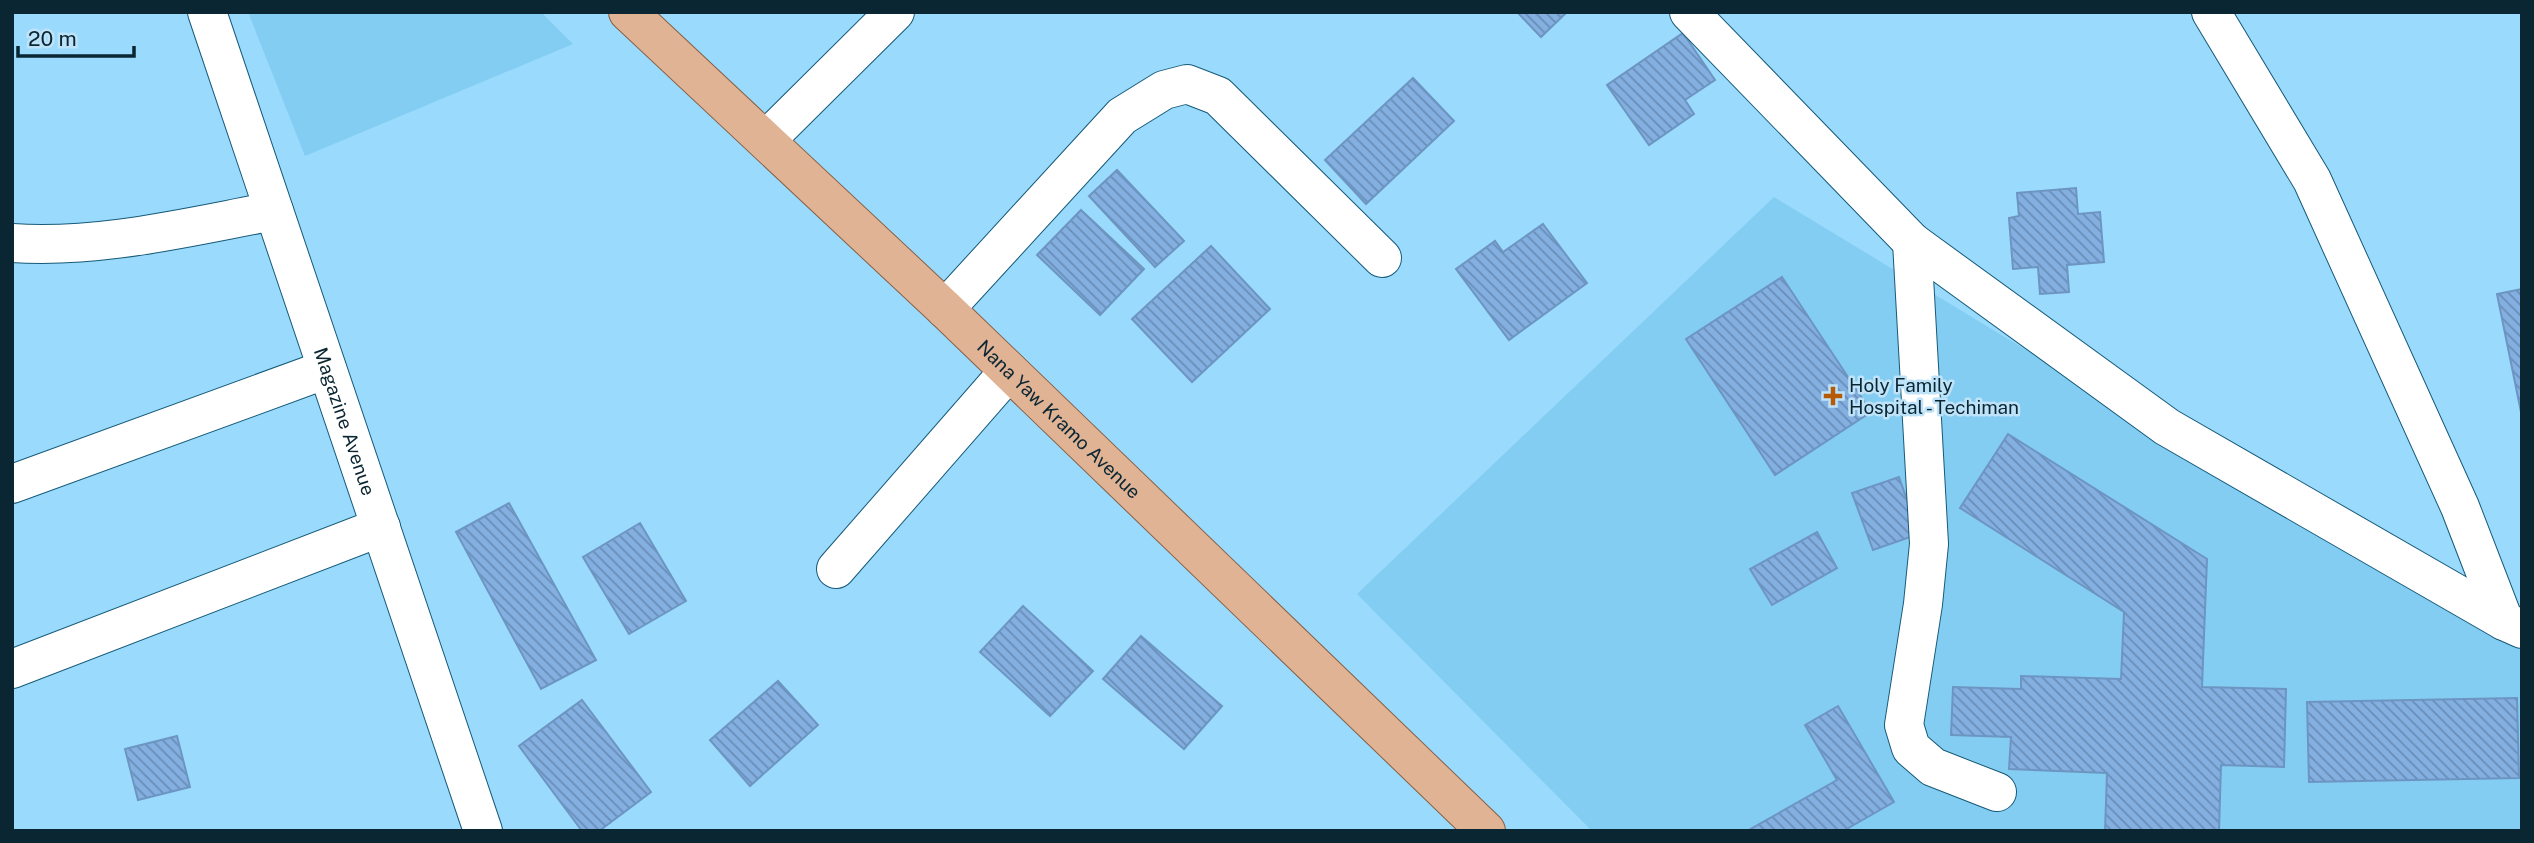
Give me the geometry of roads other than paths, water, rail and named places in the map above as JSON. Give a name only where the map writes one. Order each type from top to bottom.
[{"type":"main road","name":"Nana Yaw Kramo Avenue","points":[[628,12],[945,309],[1486,831]]},
{"type":"street","name":"Magazine Avenue","points":[[207,12],[483,831]]},
{"type":"street","points":[[766,140],[895,12]]},
{"type":"street","points":[[1689,12],[1912,242],[2167,427],[2513,625]]},
{"type":"street","points":[[2211,12],[2312,180],[2513,625]]},
{"type":"street","points":[[945,309],[1122,116],[1164,90],[1187,84],[1218,96],[1381,258]]},
{"type":"street","points":[[12,243],[91,243],[274,211]]},
{"type":"street","points":[[1912,242],[1929,544],[1923,604],[1904,725],[1911,748],[1933,767],[1997,792]]},
{"type":"street","points":[[12,485],[327,369]]},
{"type":"street","points":[[836,569],[1009,371]]},
{"type":"street","points":[[12,668],[381,527]]},
{"type":"place","name":"Holy Family Hospital - Techiman","points":[[1833,396]]}]
